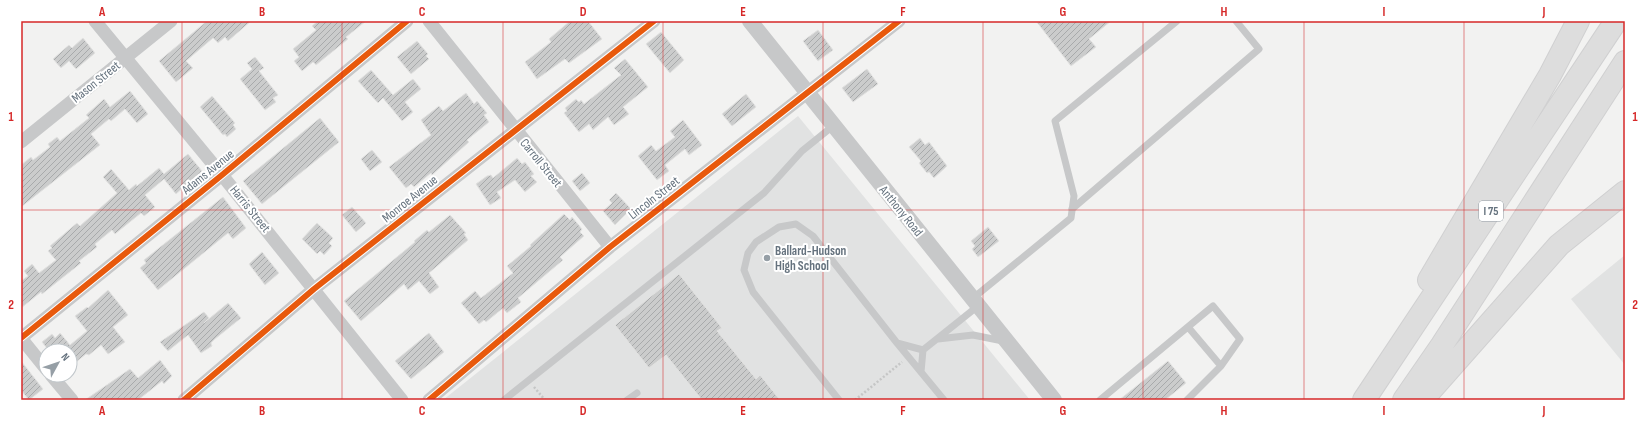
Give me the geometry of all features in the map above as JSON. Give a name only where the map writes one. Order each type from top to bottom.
[{"type":"highway","points":[[1365,399],[1424,288],[1550,75],[1578,21]]},
{"type":"highway","name":"I 75","points":[[1365,399],[1616,21]]},
{"type":"highway","name":"I 75","points":[[1404,400],[1446,339],[1625,62]]},
{"type":"highway","points":[[1422,400],[1559,245],[1625,192]]},
{"type":"street","name":"Harris Street","points":[[95,21],[222,175],[402,400]]},
{"type":"street","name":"Mason Street","points":[[21,142],[171,21]]},
{"type":"street","name":"Adams Avenue","points":[[21,338],[222,175],[407,21]]},
{"type":"street","name":"Carroll Street","points":[[428,21],[514,130],[610,247]]},
{"type":"street","name":"Monroe Avenue","points":[[184,400],[314,289],[654,21]]},
{"type":"street","name":"Anthony Road","points":[[750,21],[1054,400]]},
{"type":"street","name":"Lincoln Street","points":[[429,400],[610,247],[899,21]]},
{"type":"street","points":[[21,338],[38,359]]},
{"type":"street","points":[[58,383],[72,400]]},
{"type":"lane","points":[[921,372],[923,350],[1071,218],[1074,196],[1055,121],[1177,21]]},
{"type":"lane","points":[[1072,209],[1259,49],[1236,21]]},
{"type":"lane","points":[[504,400],[764,193],[802,151],[833,126]]},
{"type":"lane","points":[[839,400],[753,292],[744,270],[748,253],[756,242],[779,227],[796,224],[813,236],[944,400]]},
{"type":"lane","points":[[1100,400],[1214,306],[1240,339],[1221,366],[1187,400]]},
{"type":"lane","points":[[1188,327],[1221,366]]},
{"type":"lane","points":[[936,340],[973,335],[1006,341]]},
{"type":"lane","points":[[897,343],[923,350]]},
{"type":"lane","points":[[627,400],[637,393]]},
{"type":"path","points":[[855,400],[909,357]]},
{"type":"path","points":[[529,380],[545,400]]},
{"type":"shaded area","name":"Ballard-Hudson High School","points":[[798,116],[1030,400],[443,400]]},
{"type":"shaded area","points":[[1625,255],[1625,365],[1571,299]]},
{"type":"building","points":[[207,21],[251,21],[228,41],[225,37],[218,43],[213,38],[186,61],[193,68],[176,82],[159,61]]},
{"type":"building","points":[[318,21],[366,21],[346,37],[348,39],[316,65],[313,62],[302,71],[294,61],[299,57],[293,49],[316,30],[312,26]]},
{"type":"building","points":[[570,21],[588,21],[602,39],[569,63],[565,59],[537,79],[525,62],[551,42],[549,39]]},
{"type":"building","points":[[1036,21],[1111,21],[1089,39],[1096,47],[1071,66]]},
{"type":"building","points":[[818,30],[833,50],[818,61],[803,41]]},
{"type":"building","points":[[661,32],[684,60],[670,73],[646,44]]},
{"type":"building","points":[[83,38],[95,53],[76,69],[69,61],[61,68],[53,59],[69,45],[72,48]]},
{"type":"building","points":[[417,41],[428,54],[426,56],[429,59],[411,74],[397,57]]},
{"type":"building","points":[[255,57],[264,68],[259,71],[278,95],[273,98],[276,102],[265,110],[240,79],[252,69],[247,63]]},
{"type":"building","points":[[625,59],[648,87],[623,107],[629,114],[614,125],[608,117],[593,130],[589,124],[579,132],[564,113],[567,111],[565,108],[576,99],[579,102],[581,100],[584,104],[621,75],[614,68]]},
{"type":"building","points":[[867,69],[878,84],[853,102],[842,88]]},
{"type":"building","points":[[371,70],[393,95],[413,79],[421,89],[405,102],[413,112],[402,121],[383,98],[378,103],[358,81]]},
{"type":"building","points":[[130,91],[148,114],[137,123],[125,109],[111,121],[109,119],[91,134],[100,145],[21,207],[21,165],[31,157],[33,160],[50,147],[48,144],[57,137],[60,141],[89,118],[86,115],[104,99],[110,107]]},
{"type":"building","points":[[466,93],[474,104],[477,101],[487,113],[484,115],[489,122],[467,140],[469,142],[432,175],[431,173],[414,187],[411,184],[406,188],[389,167],[431,135],[421,120],[439,106],[443,111]]},
{"type":"building","points":[[746,94],[756,107],[732,126],[722,114]]},
{"type":"building","points":[[212,96],[235,123],[233,125],[236,129],[227,137],[225,134],[223,135],[200,107]]},
{"type":"building","points":[[320,118],[339,142],[262,204],[243,181]]},
{"type":"building","points":[[683,120],[702,145],[689,155],[685,149],[665,165],[669,171],[657,180],[638,156],[651,145],[656,151],[675,137],[670,131]]},
{"type":"building","points":[[920,138],[925,145],[929,142],[947,166],[934,178],[929,172],[927,173],[919,163],[921,161],[909,147]]},
{"type":"building","points":[[372,150],[382,162],[370,171],[361,159]]},
{"type":"building","points":[[188,154],[202,171],[176,194],[164,179],[145,195],[155,207],[144,216],[141,213],[115,234],[112,230],[95,244],[97,247],[79,261],[81,263],[42,294],[41,292],[21,308],[21,281],[28,276],[24,271],[32,264],[39,273],[56,260],[48,251],[52,248],[50,246],[77,223],[80,226],[117,193],[103,177],[111,169],[129,190],[136,184],[137,186],[159,168],[164,174]]},
{"type":"building","points":[[517,158],[522,164],[525,162],[534,174],[531,176],[537,182],[525,192],[515,180],[497,192],[501,198],[490,205],[476,184],[487,176],[491,175],[493,178]]},
{"type":"building","points":[[582,173],[590,183],[580,191],[572,181]]},
{"type":"building","points":[[616,193],[631,209],[615,225],[603,211],[612,203],[609,200]]},
{"type":"building","points":[[223,197],[246,228],[233,239],[228,233],[158,290],[140,268],[146,263],[144,260]]},
{"type":"building","points":[[352,207],[366,223],[356,232],[342,215]]},
{"type":"building","points":[[564,214],[570,220],[572,217],[582,229],[580,232],[584,236],[560,257],[563,260],[518,298],[521,302],[507,313],[503,308],[486,322],[484,320],[479,324],[461,303],[475,291],[481,298],[513,273],[507,266],[531,246],[530,245]]},
{"type":"building","points":[[450,215],[466,233],[464,234],[468,240],[429,273],[439,287],[430,294],[419,281],[408,290],[404,284],[361,321],[344,301],[415,242],[414,241],[427,230],[429,232]]},
{"type":"building","points":[[317,223],[333,238],[329,243],[332,246],[324,255],[320,251],[317,254],[302,239]]},
{"type":"building","points":[[988,227],[999,241],[978,257],[972,249],[975,246],[971,241]]},
{"type":"building","points":[[262,252],[279,273],[265,285],[249,264]]},
{"type":"building","points":[[679,274],[722,328],[717,331],[756,379],[760,375],[780,400],[702,400],[666,355],[649,368],[615,325]]},
{"type":"building","points":[[108,290],[128,315],[113,327],[125,342],[108,354],[101,345],[89,355],[86,354],[78,360],[78,343],[72,343],[87,331],[75,316],[87,307],[88,308]]},
{"type":"building","points":[[228,303],[241,318],[215,339],[211,343],[212,346],[201,353],[188,335],[168,351],[160,342],[204,312],[209,318],[204,323]]},
{"type":"building","points":[[60,333],[68,343],[42,342],[52,334],[55,338]]},
{"type":"building","points":[[429,333],[444,352],[411,379],[395,361]]},
{"type":"building","points":[[160,360],[172,376],[164,384],[162,381],[138,400],[85,400],[130,369],[138,378]]},
{"type":"building","points":[[21,361],[43,389],[29,400],[21,390]]},
{"type":"building","points":[[1168,361],[1186,383],[1165,400],[1119,400]]},
{"type":"cycle path","points":[[21,338],[222,175],[407,21]]},
{"type":"cycle path","points":[[184,400],[314,289],[654,21]]},
{"type":"cycle path","points":[[429,400],[610,247],[899,21]]},
{"type":"place","name":"Ballard-Hudson High School","points":[[767,258]]}]
